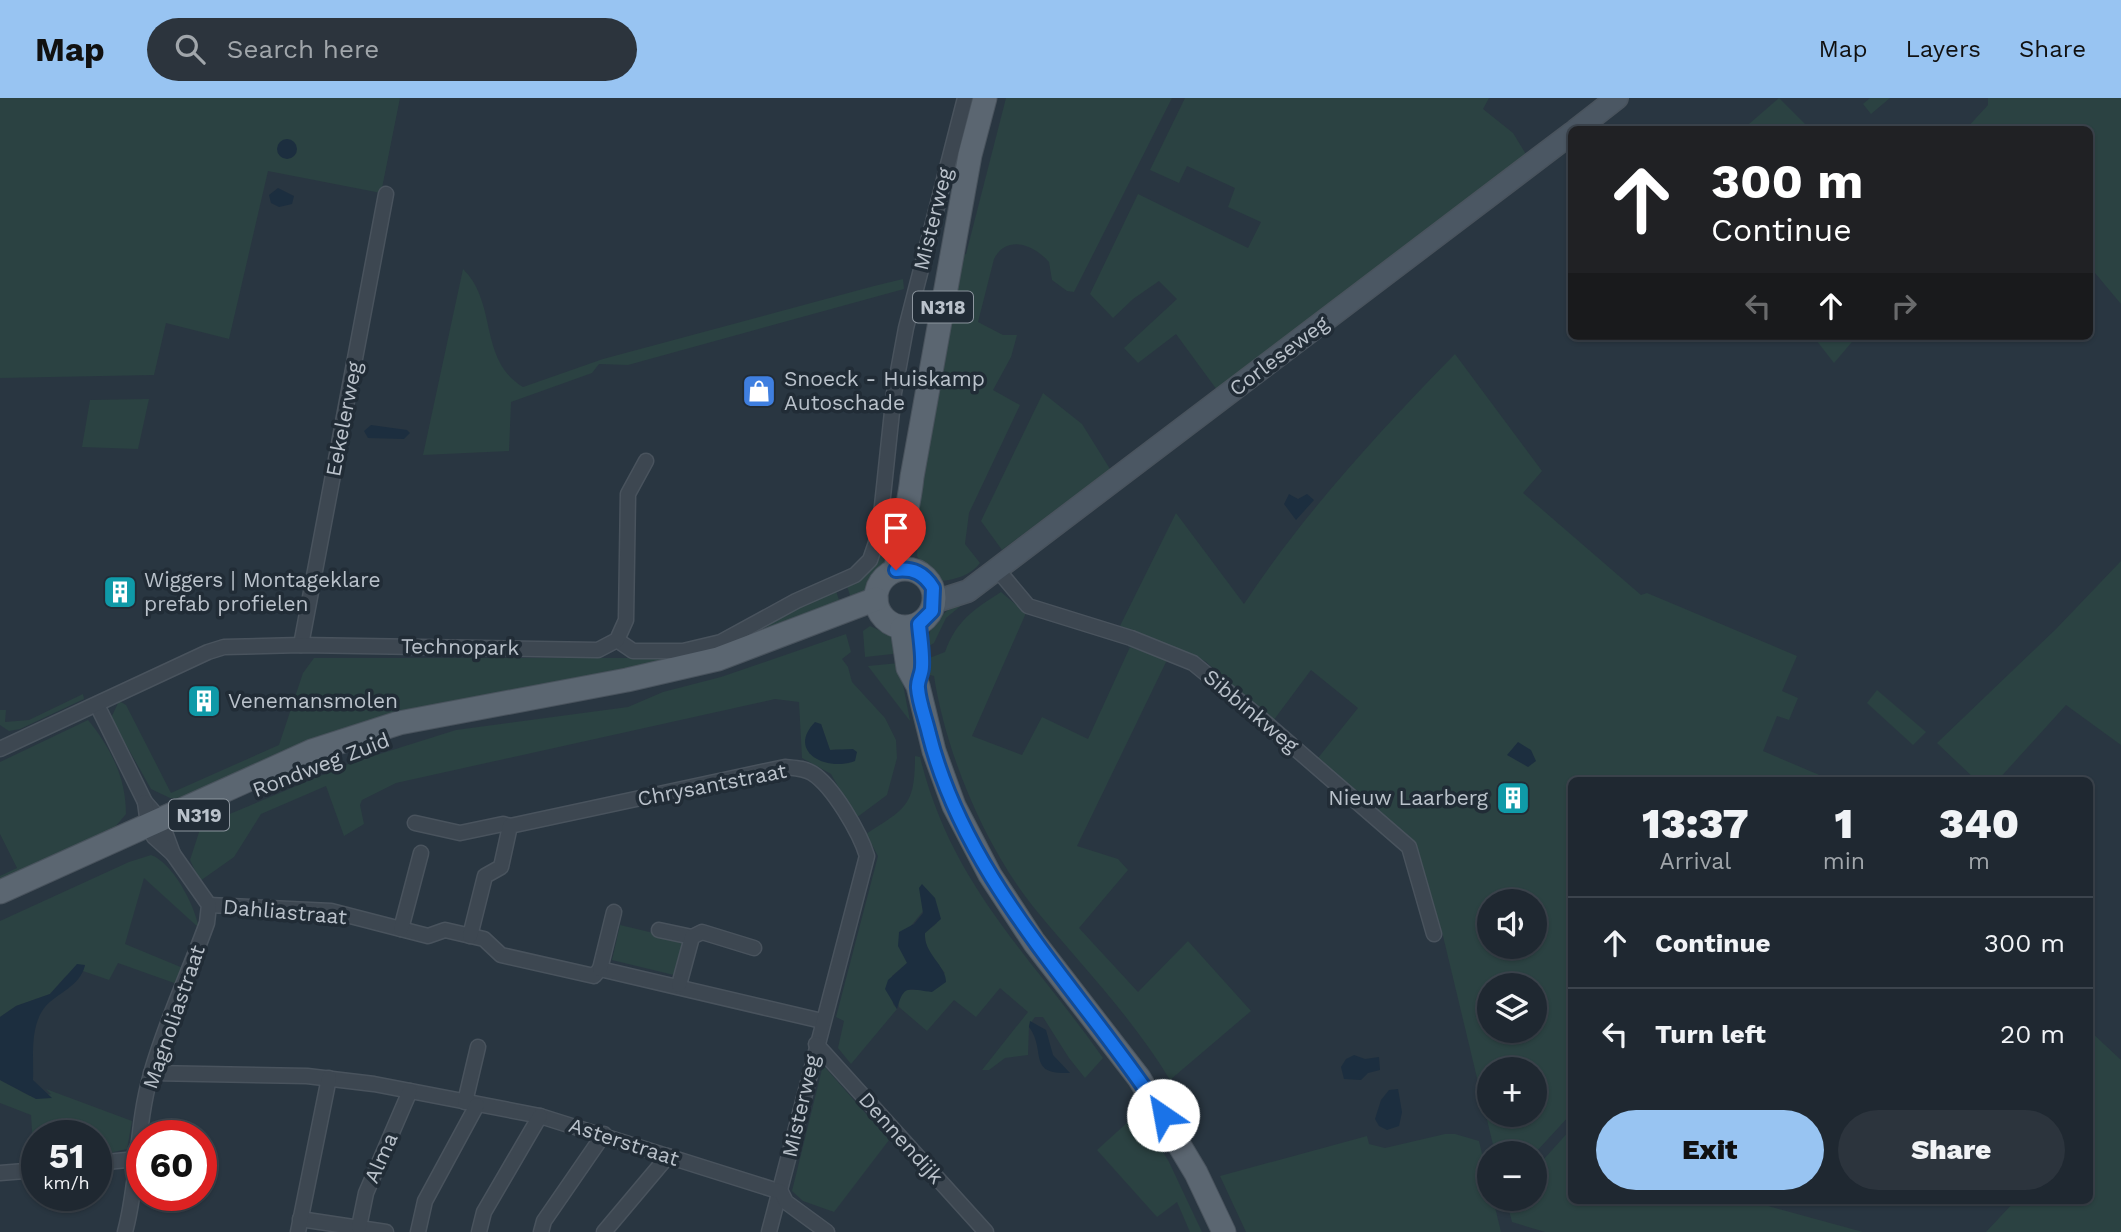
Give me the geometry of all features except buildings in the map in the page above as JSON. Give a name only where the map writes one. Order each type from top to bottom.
[{"type":"main road","name":"Misterweg","points":[[905,570],[912,477],[970,155],[985,98]]},
{"type":"main road","points":[[1581,126],[1618,98]]},
{"type":"main road","name":"Corleseweg","points":[[934,595],[968,591],[1568,136]]},
{"type":"main road","points":[[905,570],[922,574],[934,595],[932,611],[911,626],[889,623],[878,606],[881,581],[905,570]]},
{"type":"main road","name":"Rondweg Zuid","points":[[0,892],[155,823],[318,762],[494,706],[718,659],[770,639],[878,606]]},
{"type":"main road","points":[[911,626],[922,668],[918,687],[934,751],[946,784],[990,875],[1034,942],[1139,1078],[1196,1173],[1224,1232]]},
{"type":"main road","name":"Rondweg Zuid","points":[[0,906],[155,823]]},
{"type":"street","name":"Misterweg","points":[[617,640],[633,651],[683,651],[722,642],[796,601],[855,575],[875,549],[906,328],[965,98]]},
{"type":"street","name":"Eekelerweg","points":[[301,645],[386,194]]},
{"type":"street","points":[[617,640],[626,620],[628,494],[646,461]]},
{"type":"street","name":"Sibbinkweg","points":[[992,573],[1025,604],[1131,638],[1193,663],[1409,847],[1434,934]]},
{"type":"street","name":"Technopark","points":[[0,749],[224,647],[301,645],[598,650],[617,640]]},
{"type":"street","points":[[97,705],[155,823],[209,905]]},
{"type":"street","name":"Chrysantstraat","points":[[415,823],[460,833],[503,824],[510,826],[785,767],[806,769],[835,797],[862,840],[867,856],[822,1021]]},
{"type":"street","points":[[470,936],[485,876],[500,867],[510,826]]},
{"type":"street","points":[[401,929],[421,853]]},
{"type":"street","name":"Dahliastraat","points":[[209,905],[331,911],[428,936],[445,930],[484,939],[501,955],[594,976],[600,968],[822,1021]]},
{"type":"street","name":"Magnoliastraat","points":[[143,1120],[151,1073],[207,923],[209,905]]},
{"type":"street","points":[[600,968],[614,912]]},
{"type":"street","points":[[659,930],[692,937],[702,932],[754,947]]},
{"type":"street","points":[[679,985],[692,937]]},
{"type":"street","name":"Misterweg","points":[[769,1232],[822,1021]]},
{"type":"street","name":"Dennendijk","points":[[816,1044],[986,1232]]},
{"type":"street","points":[[418,1232],[425,1201],[471,1103],[478,1047]]},
{"type":"street","name":"Asterstraat","points":[[151,1073],[329,1078],[410,1091],[540,1116],[781,1192]]},
{"type":"street","points":[[329,1078],[299,1226],[359,1227],[386,1232]]},
{"type":"street","name":"Alma","points":[[359,1227],[366,1193],[410,1091]]},
{"type":"street","points":[[479,1232],[484,1212],[540,1116]]},
{"type":"street","points":[[541,1232],[544,1221],[604,1134]]},
{"type":"street","points":[[604,1232],[668,1156]]},
{"type":"street","points":[[0,1173],[21,1171]]},
{"type":"street","points":[[781,1192],[786,1202],[827,1232]]},
{"type":"street","name":"Magnoliastraat","points":[[125,1232],[130,1211]]},
{"type":"green space","points":[[0,98],[400,98],[381,193],[268,171],[229,339],[166,323],[154,375],[0,378]]},
{"type":"green space","points":[[1006,98],[1172,98],[1074,292],[1067,291],[1052,280],[1049,262],[1028,247],[1013,244],[999,251],[994,259],[978,322],[1003,335],[1017,335],[1011,357],[993,390],[1020,405],[969,513],[965,544],[980,563],[962,576],[940,581],[925,569],[917,556],[919,502],[957,257],[966,254]]},
{"type":"green space","points":[[1185,98],[1489,98],[1483,109],[1513,133],[1527,156],[1217,390],[1176,334],[1138,363],[1124,348],[1177,299],[1159,281],[1133,299],[1113,318],[1090,294],[1138,194],[1248,248],[1261,222],[1228,207],[1235,188],[1187,166],[1179,183],[1150,170]]},
{"type":"green space","points":[[1779,98],[1807,126],[1765,126],[1747,126]]},
{"type":"green space","points":[[1870,98],[1890,98],[1871,114],[1863,104]]},
{"type":"green space","points":[[1988,98],[2121,98],[2121,304],[2093,271],[2093,126],[1969,126],[1988,105]]},
{"type":"green space","points":[[463,269],[481,298],[493,347],[500,362],[509,376],[523,387],[603,359],[874,286],[903,279],[904,289],[628,365],[599,364],[592,373],[511,402],[509,451],[423,455]]},
{"type":"green space","points":[[1816,340],[1854,340],[1834,363]]},
{"type":"green space","points":[[1455,354],[1542,471],[1523,493],[1641,595],[1647,593],[1797,656],[1782,691],[1798,698],[1789,720],[1777,716],[1763,751],[1824,777],[1568,777],[1568,1117],[1546,1141],[1492,1141],[1489,1127],[1547,1127],[1547,1057],[1477,1057],[1477,1078],[1443,936],[1419,853],[1410,837],[1318,758],[1358,708],[1311,670],[1273,721],[1205,661],[1118,630],[1176,513],[1244,604],[1317,505]]},
{"type":"green space","points":[[1043,393],[1082,424],[1110,469],[1002,550],[981,521]]},
{"type":"green space","points":[[149,399],[138,449],[82,447],[90,400]]},
{"type":"green space","points":[[889,538],[893,558],[888,568],[878,575],[871,589],[851,598],[847,586],[877,560]]},
{"type":"green space","points":[[2121,561],[2121,745],[2066,705],[2001,777],[1973,777],[1937,743],[2056,629]]},
{"type":"green space","points":[[836,591],[840,603],[757,633],[787,613]]},
{"type":"green space","points":[[1001,592],[1026,613],[972,736],[1022,755],[1042,717],[1088,739],[1130,647],[1167,660],[1077,846],[1118,859],[1128,870],[1079,928],[1138,992],[1188,941],[1251,1011],[1170,1080],[1123,1013],[1017,884],[984,829],[958,768],[934,676],[926,674],[924,660],[945,652],[960,624],[982,604]]},
{"type":"green space","points":[[974,595],[946,618],[934,643],[927,647],[928,637],[937,621],[950,609]]},
{"type":"green space","points":[[870,626],[892,636],[901,653],[865,657],[863,631]]},
{"type":"green space","points":[[846,634],[851,652],[842,659],[848,667],[852,682],[885,718],[896,740],[897,758],[887,795],[856,818],[831,774],[802,758],[799,702],[775,699],[396,783],[362,800],[360,805],[364,824],[344,836],[326,786],[261,814],[234,857],[200,881],[190,860],[201,826],[351,763],[456,730],[628,707],[663,692],[721,677]],"holes":[[[821,724],[830,750],[842,749],[809,754]]]},
{"type":"green space","points":[[314,658],[678,658],[499,695],[189,799],[170,798],[151,789],[111,718],[119,701],[126,705],[171,793],[279,745],[303,673]]},
{"type":"green space","points":[[899,663],[910,721],[868,666]]},
{"type":"green space","points":[[1877,690],[1926,732],[1913,745],[1867,703]]},
{"type":"green space","points":[[83,694],[84,699],[20,729],[9,731],[0,725],[0,710],[6,710],[5,722],[29,720]]},
{"type":"green space","points":[[88,720],[104,741],[116,764],[123,788],[126,814],[115,827],[114,835],[0,889],[0,876],[17,868],[0,834],[0,762]]},
{"type":"green space","points":[[915,756],[920,757],[934,803],[973,882],[1021,951],[1103,1058],[1085,1078],[1043,1017],[1035,1017],[1029,1025],[1028,1055],[1005,1058],[989,1070],[982,1070],[1028,1012],[1000,988],[976,1017],[954,1000],[927,1031],[899,1007],[898,1000],[905,990],[921,990],[945,973],[926,944],[925,933],[937,923],[921,897],[924,910],[910,927],[907,963],[892,976],[893,1004],[897,1009],[851,1064],[838,1048],[844,1021],[836,1017],[878,856],[866,834],[891,818],[906,804],[913,786]]},
{"type":"green space","points":[[151,855],[175,875],[199,928],[144,878],[125,944],[183,968],[177,984],[118,963],[109,980],[83,971],[85,965],[65,977],[50,994],[16,1006],[0,1017],[0,921],[129,862]]},
{"type":"green space","points":[[620,925],[683,940],[674,975],[612,960]]},
{"type":"green space","points":[[2093,1034],[2121,1060],[2121,1232],[1986,1232],[2012,1204],[2093,1204]]},
{"type":"green space","points":[[823,1065],[889,1140],[834,1212],[803,1201],[792,1191]]},
{"type":"green space","points":[[0,1080],[30,1096],[51,1094],[46,1089],[129,1120],[126,1120],[126,1149],[112,1152],[112,1120],[31,1120],[31,1115],[0,1103]]},
{"type":"green space","points":[[1139,1112],[1169,1162],[1202,1232],[1190,1232],[1177,1202],[1157,1217],[1097,1150]]},
{"type":"green space","points":[[1568,1132],[1568,1204],[1761,1204],[1863,1232],[1545,1232],[1512,1222],[1509,1211],[1547,1211],[1547,1156]]},
{"type":"green space","points":[[1445,1134],[1479,1141],[1477,1211],[1496,1211],[1501,1232],[1246,1232],[1220,1176],[1367,1136],[1369,1144],[1385,1148]]},
{"type":"water","points":[[287,139],[294,142],[297,149],[294,156],[287,159],[280,156],[277,149],[280,142]]},
{"type":"water","points":[[278,188],[294,196],[292,204],[279,207],[271,203],[269,195]]},
{"type":"water","points":[[371,425],[407,430],[410,433],[404,439],[368,438],[364,431]]},
{"type":"water","points":[[1289,494],[1298,499],[1307,494],[1314,500],[1296,520],[1284,504]]},
{"type":"water","points":[[815,722],[821,724],[830,750],[853,749],[857,752],[855,761],[833,764],[814,757],[805,742],[807,733]]},
{"type":"water","points":[[1518,742],[1531,750],[1536,761],[1528,767],[1507,755]]},
{"type":"water","points":[[922,884],[935,898],[941,919],[925,933],[925,940],[946,982],[932,992],[908,990],[902,995],[897,1009],[885,989],[888,980],[907,963],[898,946],[899,932],[914,924],[923,913],[919,888]]},
{"type":"water","points":[[77,964],[85,965],[82,973],[74,984],[45,1007],[34,1033],[33,1080],[52,1098],[36,1099],[0,1080],[0,1017],[16,1006],[50,994]]},
{"type":"water","points":[[1030,1021],[1046,1030],[1053,1055],[1070,1073],[1056,1073],[1042,1066],[1029,1027]]},
{"type":"water","points":[[1354,1055],[1365,1059],[1379,1057],[1380,1070],[1368,1073],[1361,1080],[1344,1079],[1341,1067],[1346,1059]]},
{"type":"water","points":[[1398,1089],[1402,1112],[1399,1126],[1387,1130],[1379,1126],[1375,1119],[1381,1100],[1389,1090]]},
{"type":"place","name":"Snoeck - Huiskamp Autoschade","points":[[759,391]]},
{"type":"place","name":"Wiggers | Montageklare prefab profielen","points":[[120,592]]},
{"type":"place","name":"Venemansmolen","points":[[204,701]]},
{"type":"place","name":"Nieuw Laarberg","points":[[1513,798]]},
{"type":"route","points":[[896,570],[913,570],[922,574],[933,588],[932,611],[927,619],[919,624],[922,668],[918,687],[934,751],[954,806],[990,875],[1034,942],[1107,1034],[1163,1115]]}]
